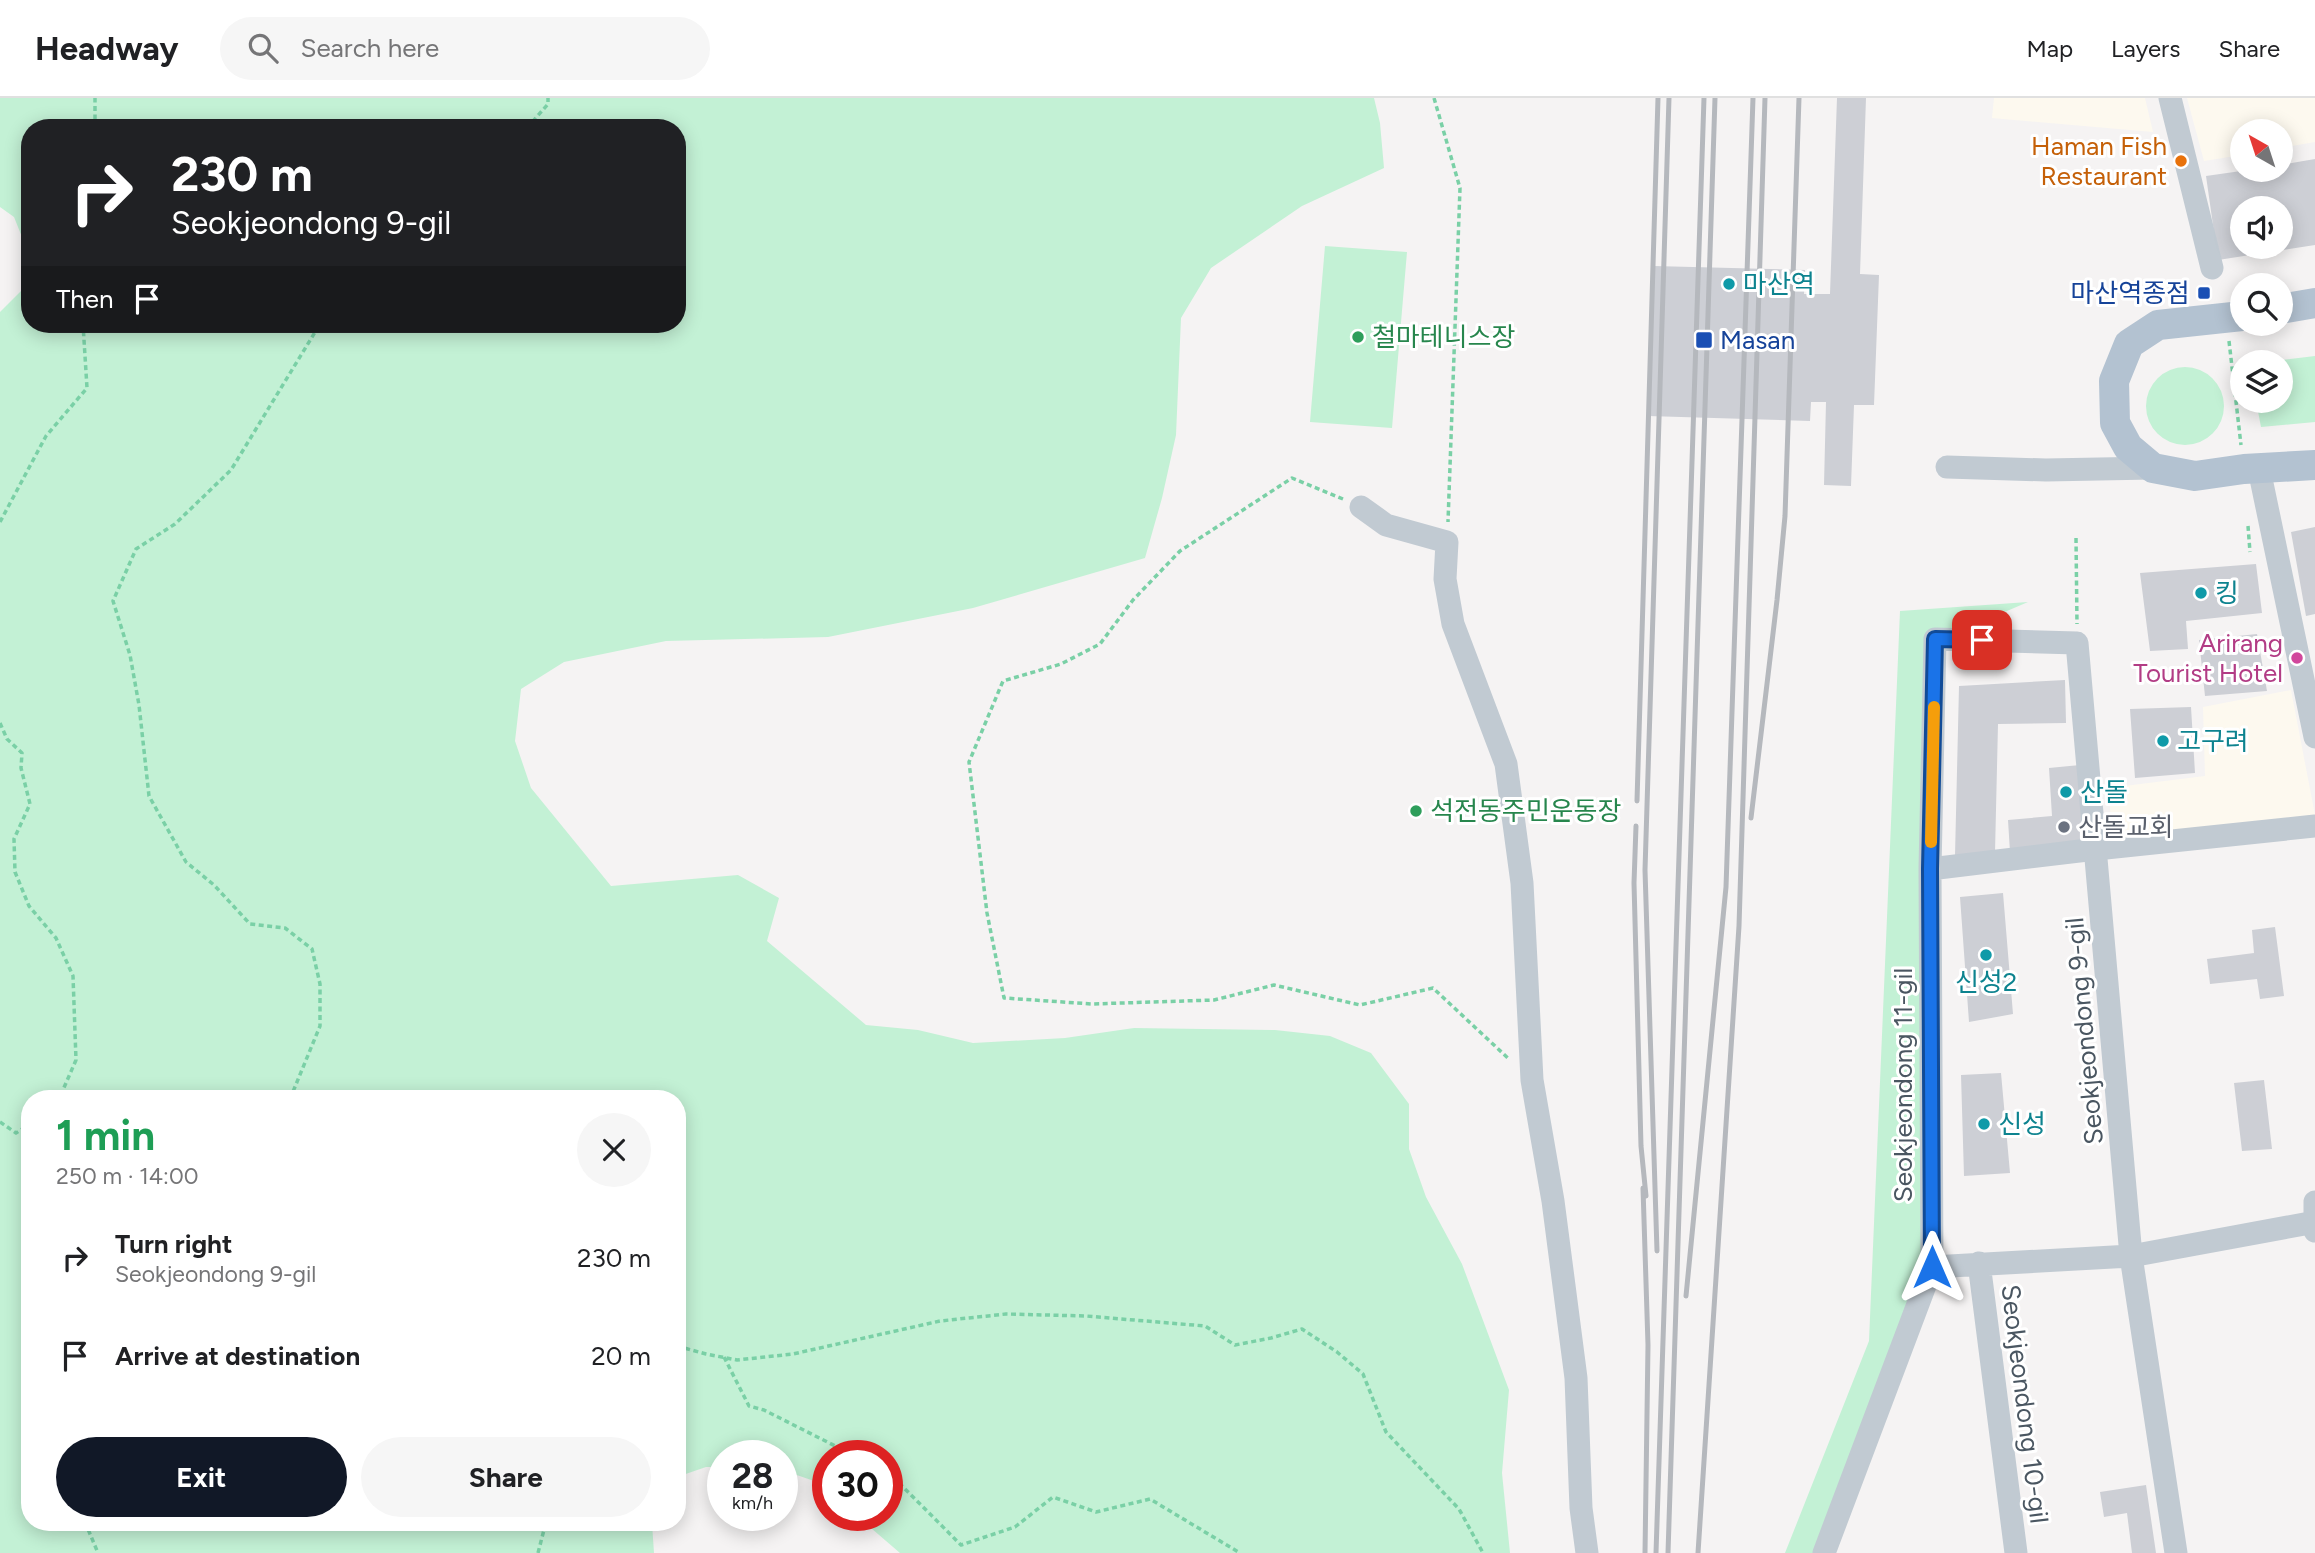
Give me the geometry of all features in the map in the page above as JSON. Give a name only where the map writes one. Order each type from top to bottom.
[{"type":"main road","points":[[2293,307],[2315,303]]},
{"type":"main road","points":[[2230,317],[2158,326],[2129,344],[2114,381],[2115,423],[2128,447],[2153,468],[2195,476],[2315,465]]},
{"type":"street","points":[[2170,98],[2212,268]]},
{"type":"street","points":[[1947,467],[2046,470],[2153,468]]},
{"type":"street","points":[[2252,469],[2315,737]]},
{"type":"street","points":[[1361,507],[1386,525],[1447,542],[1445,579],[1453,624],[1506,764],[1522,883],[1532,1080],[1553,1201],[1576,1378],[1581,1508],[1587,1553]]},
{"type":"street","name":"Seokjeondong 11-gil","points":[[1824,1553],[1932,1267],[1930,869],[1935,639],[2077,643]]},
{"type":"street","name":"Seokjeondong 9-gil","points":[[2077,643],[2131,1256],[2176,1553]]},
{"type":"street","points":[[1930,869],[2315,826]]},
{"type":"street","points":[[1932,1267],[2131,1256],[2315,1219]]},
{"type":"street","name":"Seokjeondong 10-gil","points":[[1979,1263],[2016,1553]]},
{"type":"path","points":[[95,98],[95,119]]},
{"type":"path","points":[[535,119],[548,104],[548,98]]},
{"type":"path","points":[[1434,98],[1460,188],[1447,542]]},
{"type":"path","points":[[0,522],[46,436],[87,388],[84,333]]},
{"type":"path","points":[[294,1090],[320,1026],[320,984],[312,949],[285,928],[250,924],[214,885],[186,862],[149,796],[139,705],[130,655],[113,601],[136,549],[175,524],[231,470],[315,333]]},
{"type":"path","points":[[2236,336],[2252,469]]},
{"type":"path","points":[[1361,507],[1292,478],[1180,551],[1133,600],[1100,644],[1061,664],[1003,681],[970,762],[987,913],[1004,998],[1092,1004],[1214,1000],[1274,985],[1360,1005],[1433,988],[1532,1080]]},
{"type":"path","points":[[2248,525],[2250,552]]},
{"type":"path","points":[[2076,538],[2077,643]]},
{"type":"path","points":[[0,723],[7,740],[22,753],[22,768],[30,804],[14,839],[15,872],[29,906],[55,937],[73,976],[76,1060],[62,1090]]},
{"type":"path","points":[[0,1122],[16,1133],[21,1130]]},
{"type":"path","points":[[686,1348],[737,1360],[793,1354],[940,1321],[1006,1314],[1113,1318],[1205,1326],[1235,1345],[1302,1329],[1337,1352],[1363,1374],[1385,1432],[1460,1509],[1483,1553]]},
{"type":"path","points":[[724,1357],[749,1406],[764,1410],[823,1440]]},
{"type":"path","points":[[903,1488],[961,1545],[1015,1527],[1053,1497],[1096,1512],[1150,1499],[1240,1553]]},
{"type":"path","points":[[89,1531],[98,1553]]},
{"type":"path","points":[[538,1553],[544,1531]]},
{"type":"shaded area","points":[[1994,98],[2145,98],[2153,132],[1992,118]]},
{"type":"shaded area","points":[[2187,98],[2315,98],[2315,142],[2293,146],[2293,119],[2230,119],[2230,157],[2204,161]]},
{"type":"shaded area","points":[[2291,690],[2315,815],[2113,838],[2108,788],[2205,776],[2203,707]]},
{"type":"green space","points":[[0,98],[1374,98],[1380,123],[1384,168],[1302,206],[1211,268],[1181,318],[1176,435],[1145,558],[973,608],[828,637],[666,641],[564,662],[521,689],[515,741],[531,788],[611,886],[738,875],[779,898],[767,941],[866,1025],[918,1030],[973,1043],[1065,1038],[1134,1028],[1275,1030],[1330,1036],[1371,1053],[1409,1104],[1409,1149],[1426,1197],[1462,1264],[1509,1390],[1502,1473],[1510,1553],[900,1553],[874,1531],[903,1531],[903,1440],[812,1440],[812,1480],[798,1475],[798,1440],[707,1440],[707,1467],[686,1474],[686,1090],[21,1090],[21,1531],[653,1531],[654,1553],[0,1553],[0,312],[21,291],[21,333],[686,333],[686,119],[21,119],[21,234],[14,217],[0,207]]},
{"type":"green space","name":"철마테니스장","points":[[1325,246],[1407,252],[1392,428],[1310,422]]},
{"type":"green space","points":[[2315,356],[2315,422],[2261,427],[2258,413],[2293,413],[2293,359]]},
{"type":"green space","points":[[2185,367],[2200,370],[2217,384],[2224,406],[2221,421],[2207,438],[2185,445],[2170,442],[2153,428],[2146,406],[2149,391],[2163,374]]},
{"type":"green space","points":[[2028,602],[1930,644],[1922,1291],[1820,1553],[1785,1553],[1869,1341],[1900,611]]},
{"type":"building","name":"마산역","points":[[1837,98],[1866,98],[1860,274],[1879,275],[1874,405],[1854,405],[1851,486],[1824,485],[1826,402],[1811,402],[1810,421],[1648,416],[1654,266],[1805,270],[1804,294],[1830,294]]},
{"type":"building","points":[[2315,159],[2315,245],[2293,248],[2293,196],[2230,196],[2230,258],[2218,260],[2206,176],[2230,173],[2230,182],[2293,182],[2293,163]]},
{"type":"building","points":[[2315,527],[2315,614],[2306,616],[2291,532]]},
{"type":"building","name":"킹","points":[[2256,564],[2262,613],[2186,621],[2188,649],[2150,651],[2140,573]]},
{"type":"building","name":"고구려","points":[[2257,634],[2267,691],[2205,696],[2199,640]]},
{"type":"building","points":[[2065,680],[2066,723],[1998,724],[1995,853],[1955,856],[1959,686]]},
{"type":"building","name":"고구려","points":[[2191,707],[2195,773],[2135,778],[2130,709]]},
{"type":"building","name":"산돌","points":[[2080,765],[2083,845],[2010,852],[2008,820],[2052,816],[2049,768]]},
{"type":"building","name":"신성2","points":[[2003,893],[2013,1014],[1969,1022],[1960,897]]},
{"type":"building","points":[[2275,927],[2284,996],[2260,999],[2257,979],[2210,984],[2207,959],[2254,953],[2252,930]]},
{"type":"building","name":"신성","points":[[2001,1073],[2010,1173],[1964,1176],[1961,1075]]},
{"type":"building","points":[[2264,1080],[2272,1149],[2242,1151],[2234,1083]]},
{"type":"building","points":[[2146,1485],[2156,1553],[2132,1553],[2127,1513],[2104,1517],[2100,1492]]},
{"type":"railway","points":[[1637,801],[1658,98]]},
{"type":"railway","points":[[1657,1251],[1645,870],[1669,98]]},
{"type":"railway","points":[[1656,1553],[1704,98]]},
{"type":"railway","points":[[1668,1553],[1715,98]]},
{"type":"railway","points":[[1686,1296],[1726,887],[1753,98]]},
{"type":"railway","points":[[1698,1553],[1739,926],[1765,98]]},
{"type":"railway","points":[[1751,818],[1785,516],[1799,98]]},
{"type":"railway","points":[[1636,826],[1634,883],[1641,1146],[1646,1196]]},
{"type":"railway","points":[[1643,1188],[1648,1345],[1645,1553]]},
{"type":"slow traffic","points":[[1931,842],[1934,707]]},
{"type":"place","name":"Haman Fish Restaurant","points":[[2181,161]]},
{"type":"place","name":"마산역","points":[[1729,284]]},
{"type":"place","name":"마산역종점","points":[[2204,293]]},
{"type":"place","name":"철마테니스장","points":[[1358,337]]},
{"type":"place","name":"Masan","points":[[1704,340]]},
{"type":"place","name":"킹","points":[[2201,593]]},
{"type":"place","name":"Arirang Tourist Hotel","points":[[2297,658]]},
{"type":"place","name":"고구려","points":[[2163,741]]},
{"type":"place","name":"산돌","points":[[2066,792]]},
{"type":"place","name":"석전동주민운동장","points":[[1416,811]]},
{"type":"place","name":"산돌교회","points":[[2064,827]]},
{"type":"place","name":"신성2","points":[[1986,955]]},
{"type":"place","name":"신성","points":[[1984,1124]]},
{"type":"route","points":[[1932,1267],[1930,869],[1935,639],[1982,640]]}]
